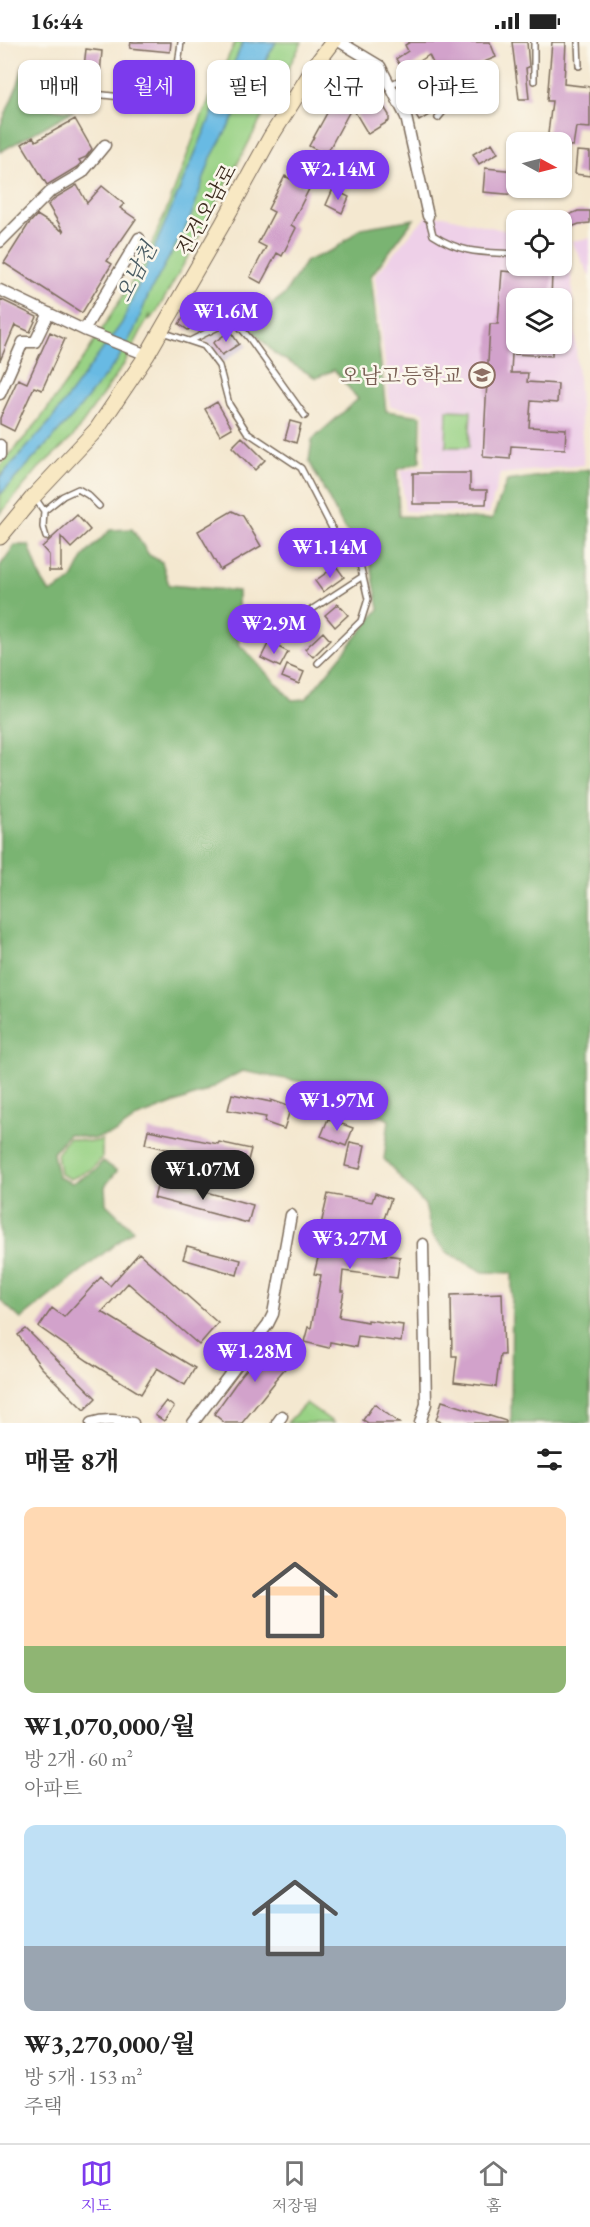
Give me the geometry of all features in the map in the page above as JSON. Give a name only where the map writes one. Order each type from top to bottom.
[{"type":"main road","name":"진건오남로","points":[[0,537],[34,496],[97,429],[141,353],[161,332],[270,138],[317,63],[333,42]]},
{"type":"street","points":[[340,42],[380,66],[390,85],[406,117],[428,216]]},
{"type":"street","points":[[0,242],[50,192],[82,173],[105,145]]},
{"type":"street","points":[[84,330],[140,238]]},
{"type":"street","points":[[0,290],[84,330],[141,353]]},
{"type":"street","points":[[0,394],[23,342],[35,342],[49,313]]},
{"type":"street","points":[[0,445],[0,455]]},
{"type":"street","points":[[193,1423],[273,1314],[291,1215]]},
{"type":"street","points":[[420,1423],[426,1404],[423,1244]]},
{"type":"street","points":[[91,1423],[116,1419],[133,1423]]},
{"type":"lane","points":[[101,95],[130,98],[175,89],[180,42]]},
{"type":"lane","points":[[534,42],[534,81]]},
{"type":"lane","points":[[578,42],[579,66]]},
{"type":"lane","points":[[390,85],[425,67],[448,106],[438,118]]},
{"type":"lane","points":[[428,216],[433,235],[447,245],[464,251],[506,253]]},
{"type":"lane","points":[[190,341],[251,307]]},
{"type":"lane","points":[[233,319],[305,416]]},
{"type":"lane","points":[[161,332],[204,346],[219,366],[229,404],[247,432],[301,468],[335,534],[359,560],[368,599],[361,621],[318,663]]},
{"type":"lane","points":[[44,511],[63,496],[78,489],[99,506]]},
{"type":"lane","points":[[34,496],[44,511],[43,527],[46,537]]},
{"type":"lane","points":[[288,625],[363,576]]},
{"type":"shaded area","name":"오남고등학교","points":[[428,216],[444,216],[506,231],[506,276],[571,276],[572,288],[506,288],[506,354],[572,354],[572,291],[584,465],[500,474],[489,514],[405,511],[401,471],[425,466],[424,412],[390,406],[375,276]]},
{"type":"shaded area","points":[[590,238],[590,276],[572,243],[572,241]]},
{"type":"shaded area","points":[[231,326],[248,345],[223,362],[205,340]]},
{"type":"green space","points":[[235,42],[302,42],[290,65],[290,60],[227,60]]},
{"type":"green space","points":[[18,84],[18,114],[68,114],[0,152],[0,127]]},
{"type":"green space","points":[[207,105],[207,114],[264,114],[190,253],[156,313],[149,320],[150,314],[124,364],[72,438],[39,468],[0,514],[0,466],[38,422],[84,358],[143,264],[169,204]]},
{"type":"green space","points":[[414,219],[371,276],[386,411],[421,416],[420,462],[397,470],[399,516],[492,519],[507,481],[590,469],[590,1423],[511,1423],[512,1273],[483,1272],[448,1253],[432,1235],[425,1205],[384,1159],[389,1120],[358,1102],[313,1084],[242,1071],[204,1092],[138,1117],[115,1133],[92,1139],[68,1134],[53,1153],[58,1177],[72,1183],[94,1171],[103,1161],[117,1171],[105,1186],[106,1204],[133,1230],[21,1319],[0,1300],[0,566],[15,545],[29,545],[40,577],[50,593],[71,581],[84,556],[110,530],[132,529],[149,555],[162,562],[169,585],[238,591],[239,644],[292,700],[306,699],[379,609],[369,555],[344,528],[309,461],[312,440],[358,399],[334,370],[316,378],[275,354],[246,323],[284,295],[306,261],[335,249],[361,228]]},
{"type":"green space","points":[[447,410],[471,411],[469,447],[446,447]]},
{"type":"green space","points":[[68,1138],[91,1142],[102,1140],[102,1158],[92,1169],[71,1179],[60,1174],[57,1153]]},
{"type":"green space","points":[[306,1403],[334,1423],[287,1423]]},
{"type":"water","points":[[243,42],[276,42],[266,60],[235,60]]},
{"type":"water","points":[[212,114],[236,114],[211,158],[190,219],[148,296],[135,329],[117,361],[73,416],[0,495],[0,477],[49,423],[122,323]]},
{"type":"building","points":[[131,42],[171,42],[170,52],[130,48]]},
{"type":"building","points":[[410,42],[490,42],[496,57],[489,60],[432,60],[429,55],[422,60],[397,60],[408,51],[405,45]]},
{"type":"building","points":[[512,42],[527,42],[529,67],[526,68],[529,99],[519,99]]},
{"type":"building","points":[[552,42],[566,42],[564,84],[590,87],[590,128],[576,127],[573,146],[572,132],[548,132],[552,101],[547,101]]},
{"type":"building","points":[[86,49],[102,51],[101,63],[101,60],[85,60]]},
{"type":"building","points":[[384,107],[389,115],[389,121],[368,134],[356,114],[384,114]]},
{"type":"building","points":[[327,114],[348,114],[326,155],[309,146]]},
{"type":"building","points":[[415,114],[431,114],[419,121]]},
{"type":"building","points":[[75,119],[92,149],[86,157],[79,160],[81,163],[77,167],[47,185],[22,144],[33,137],[36,141]]},
{"type":"building","points":[[492,143],[498,153],[479,164],[473,154]]},
{"type":"building","points":[[577,151],[590,152],[590,176],[575,174]]},
{"type":"building","points":[[485,168],[506,170],[506,194],[483,192]]},
{"type":"building","points":[[285,176],[309,189],[291,225],[296,228],[282,256],[277,253],[261,283],[250,277],[266,247],[258,243],[274,212],[268,209]]},
{"type":"building","points":[[77,185],[87,203],[102,186],[124,204],[120,208],[136,219],[107,261],[112,264],[82,313],[4,263],[37,215],[64,232],[48,205]]},
{"type":"building","points":[[333,189],[349,197],[342,213],[326,205]]},
{"type":"building","points":[[590,211],[590,223],[572,227],[572,213]]},
{"type":"building","points":[[502,271],[506,271],[506,276],[552,276],[551,288],[506,288],[506,354],[512,354],[511,373],[528,373],[527,382],[558,384],[557,403],[531,401],[529,427],[566,429],[565,449],[511,446],[510,459],[483,457],[490,324],[498,324]]},
{"type":"building","points":[[0,299],[37,317],[30,332],[15,325],[0,361]]},
{"type":"building","points":[[188,310],[203,318],[188,330],[179,324]]},
{"type":"building","points":[[230,331],[239,344],[222,355],[213,343]]},
{"type":"building","points":[[50,332],[65,339],[42,390],[34,387],[14,431],[0,424],[0,418],[18,379],[27,383]]},
{"type":"building","points":[[512,354],[552,354],[552,356]]},
{"type":"building","points":[[217,402],[232,428],[220,435],[205,409]]},
{"type":"building","points":[[290,421],[301,424],[296,443],[285,439]]},
{"type":"building","points":[[242,437],[265,460],[255,470],[232,447]]},
{"type":"building","points":[[413,473],[470,473],[470,490],[487,490],[486,504],[413,504]]},
{"type":"building","points":[[232,511],[243,516],[261,546],[220,570],[198,531]]},
{"type":"building","points":[[77,515],[90,530],[71,548],[61,537],[61,571],[49,571],[49,555],[42,547]]},
{"type":"building","points":[[336,566],[344,577],[323,592],[315,581]]},
{"type":"building","points":[[338,604],[348,615],[335,627],[325,615]]},
{"type":"building","points":[[323,632],[330,640],[313,657],[305,649]]},
{"type":"building","points":[[269,642],[288,652],[280,667],[261,658]]},
{"type":"building","points":[[287,665],[304,672],[299,684],[282,677]]},
{"type":"building","points":[[232,1094],[271,1102],[271,1100],[291,1107],[284,1129],[264,1122],[266,1117],[228,1110]]},
{"type":"building","points":[[328,1119],[353,1128],[346,1146],[321,1136]]},
{"type":"building","points":[[148,1130],[251,1149],[246,1168],[145,1144]]},
{"type":"building","points":[[350,1142],[365,1145],[360,1169],[345,1166]]},
{"type":"building","points":[[159,1179],[253,1205],[248,1223],[154,1198]]},
{"type":"building","points":[[375,1193],[391,1199],[372,1253],[400,1257],[397,1278],[343,1271],[341,1291],[344,1291],[339,1317],[403,1325],[401,1342],[358,1336],[356,1347],[330,1342],[329,1348],[304,1342],[308,1327],[311,1328],[321,1275],[314,1274],[325,1230],[320,1229],[328,1194],[372,1202]]},
{"type":"building","points":[[187,1246],[241,1260],[237,1275],[183,1259]]},
{"type":"building","points":[[139,1253],[218,1323],[199,1345],[128,1283],[102,1312],[195,1368],[185,1385],[157,1368],[141,1394],[39,1327],[52,1308],[64,1317],[101,1277],[110,1286]]},
{"type":"building","points":[[502,1293],[504,1355],[500,1355],[496,1387],[454,1382],[457,1356],[452,1356],[451,1295]]},
{"type":"building","points":[[26,1329],[96,1398],[84,1410],[41,1367],[18,1335]]},
{"type":"building","points":[[273,1337],[295,1357],[242,1423],[225,1423],[214,1414]]},
{"type":"building","points":[[166,1401],[174,1407],[164,1421],[155,1415]]},
{"type":"building","points":[[442,1401],[506,1421],[506,1423],[444,1423],[436,1420]]},
{"type":"building","points":[[374,1404],[399,1423],[368,1423],[363,1420]]},
{"type":"place","name":"오남고등학교","points":[[482,375]]},
{"type":"water label","name":"오남천","points":[[136,272]]}]
